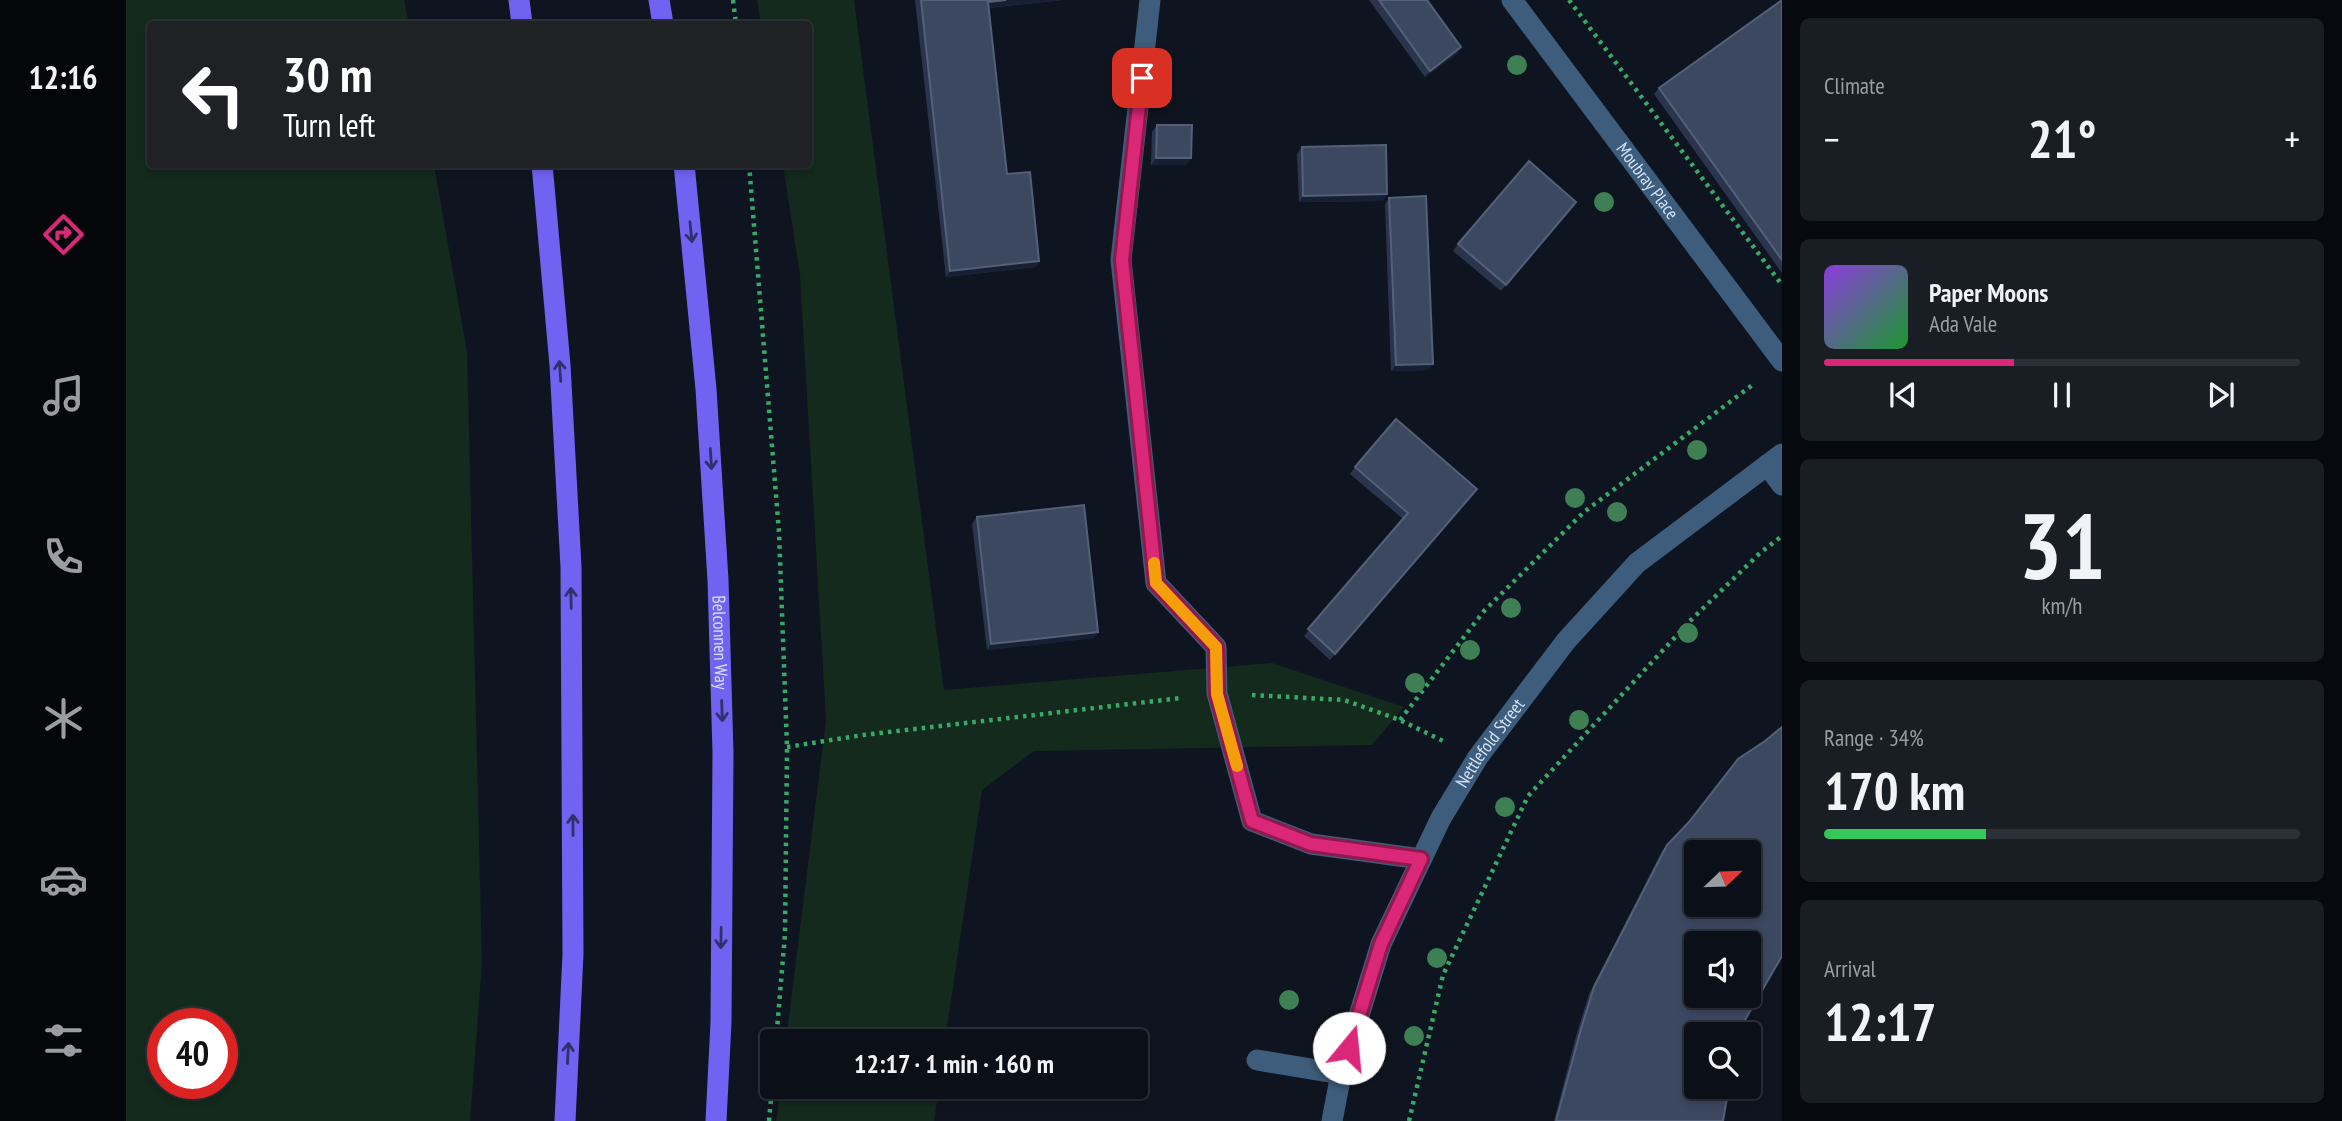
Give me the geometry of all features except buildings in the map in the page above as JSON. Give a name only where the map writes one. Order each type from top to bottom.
[{"type":"main road","points":[[519,0],[522,21]]},
{"type":"main road","points":[[659,0],[662,21]]},
{"type":"main road","points":[[542,168],[560,365],[571,567],[573,954],[565,1121]]},
{"type":"main road","name":"Belconnen Way","points":[[684,168],[706,389],[718,580],[723,753],[720,1022],[716,1121]]},
{"type":"street","points":[[1150,0],[1122,260],[1156,583],[1216,647],[1217,694],[1252,821],[1311,844],[1421,859]]},
{"type":"street","name":"Moubray Place","points":[[1512,0],[1782,361]]},
{"type":"street","points":[[1775,459],[1782,485]]},
{"type":"street","name":"Nettlefold Street","points":[[1332,1121],[1341,1074],[1381,944],[1441,818],[1478,757],[1566,641],[1637,563],[1775,459]]},
{"type":"street","points":[[1257,1060],[1341,1074]]},
{"type":"path","points":[[733,0],[736,21]]},
{"type":"path","points":[[1569,0],[1782,285]]},
{"type":"path","points":[[749,168],[779,532],[786,747],[785,934],[777,1029]]},
{"type":"path","points":[[1400,720],[1484,611],[1584,512],[1760,379]]},
{"type":"path","points":[[1409,1121],[1443,975],[1528,796],[1690,621],[1760,553],[1782,536]]},
{"type":"path","points":[[786,747],[863,735],[1217,694],[1344,700],[1400,720],[1478,757]]},
{"type":"path","points":[[769,1121],[771,1099]]},
{"type":"green space","points":[[126,0],[404,0],[408,21],[147,21],[147,168],[435,168],[467,352],[482,963],[470,1121],[126,1121]]},
{"type":"green space","points":[[757,0],[854,0],[944,690],[1272,663],[1404,707],[1372,745],[1034,751],[982,790],[947,1029],[787,1029],[826,720],[800,275],[783,168],[812,168],[812,21],[760,21]]},
{"type":"green space","points":[[779,1099],[937,1099],[934,1121],[776,1121]]},
{"type":"slow traffic","points":[[1154,563],[1156,583],[1216,647],[1217,694],[1237,766]]},
{"type":"route","points":[[1142,78],[1122,260],[1156,583],[1216,647],[1217,694],[1252,821],[1311,844],[1421,859],[1381,944],[1349,1048]]}]
